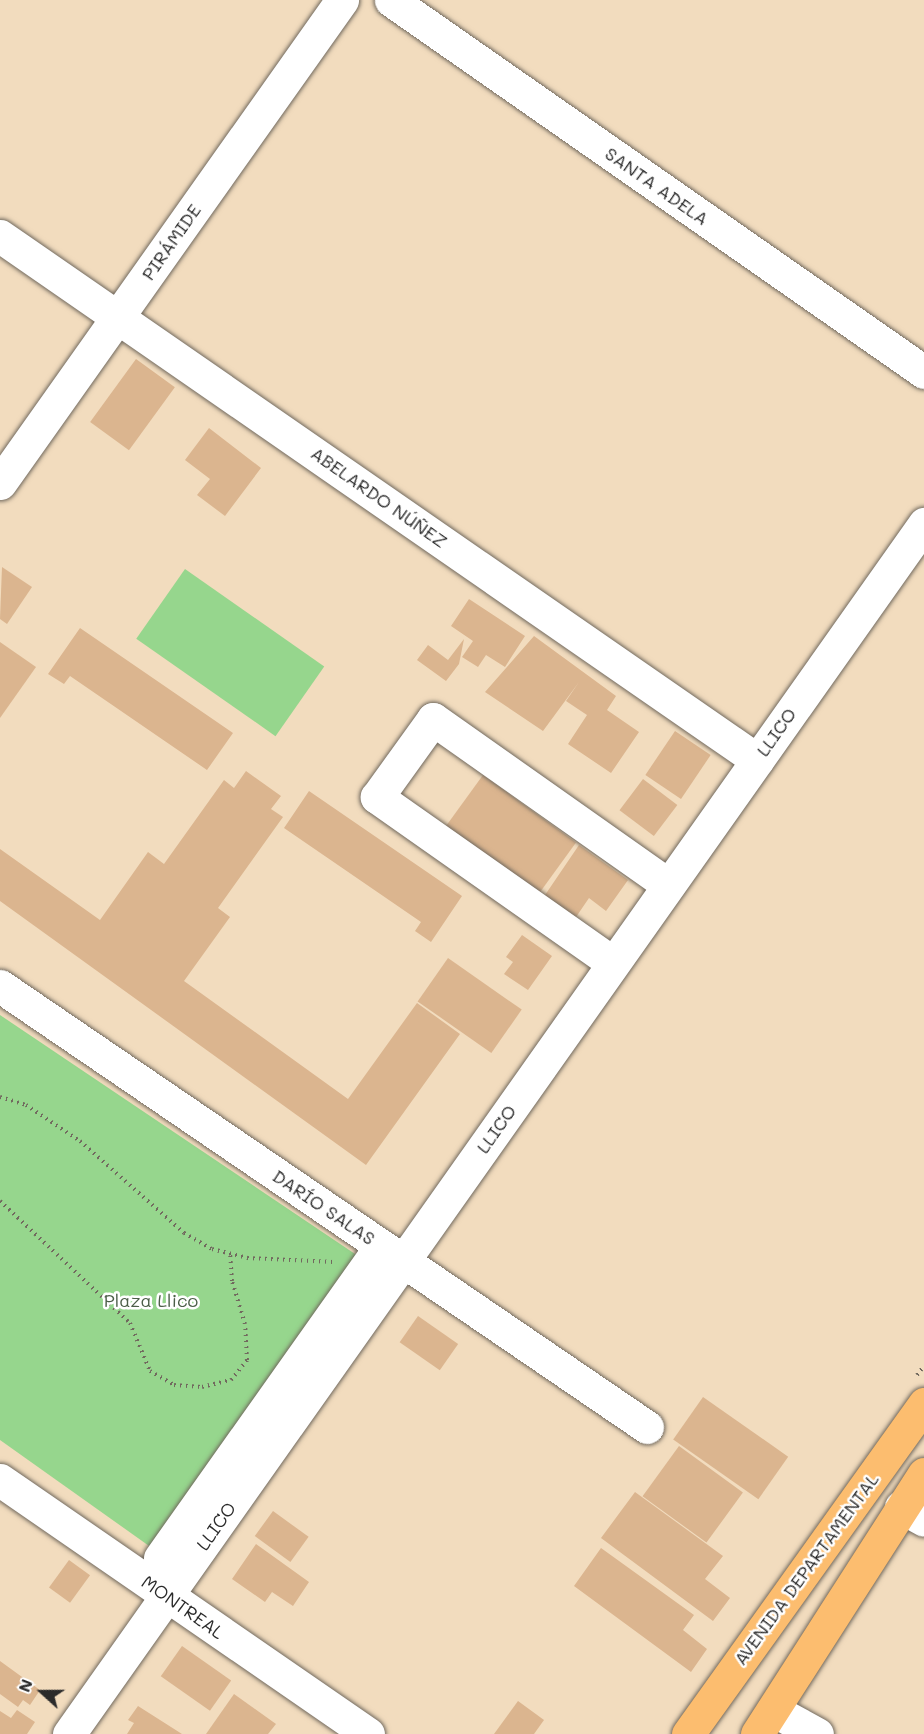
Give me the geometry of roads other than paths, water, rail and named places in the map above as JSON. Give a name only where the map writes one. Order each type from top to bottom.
[{"type":"main road","name":"AVENIDA DEPARTAMENTAL","points":[[688,1734],[924,1404]]},
{"type":"main road","points":[[765,1722],[912,1513],[924,1474]]},
{"type":"street","name":"PIRÁMIDE","points":[[0,483],[342,0]]},
{"type":"street","name":"SANTA ADELA","points":[[391,0],[924,372]]},
{"type":"street","name":"ABELARDO NÚÑEZ","points":[[0,236],[757,760]]},
{"type":"street","name":"LLICO","points":[[69,1734],[166,1596],[392,1253],[613,963],[924,524]]},
{"type":"street","points":[[613,963],[377,797],[434,719],[668,885]]},
{"type":"street","name":"DARÍO SALAS","points":[[0,986],[647,1427]]},
{"type":"street","points":[[160,1558],[392,1253]]},
{"type":"street","name":"MONTREAL","points":[[0,1480],[368,1734]]},
{"type":"street","points":[[765,1722],[817,1734]]},
{"type":"park label","name":"Plaza Llico","points":[[151,1300]]}]
